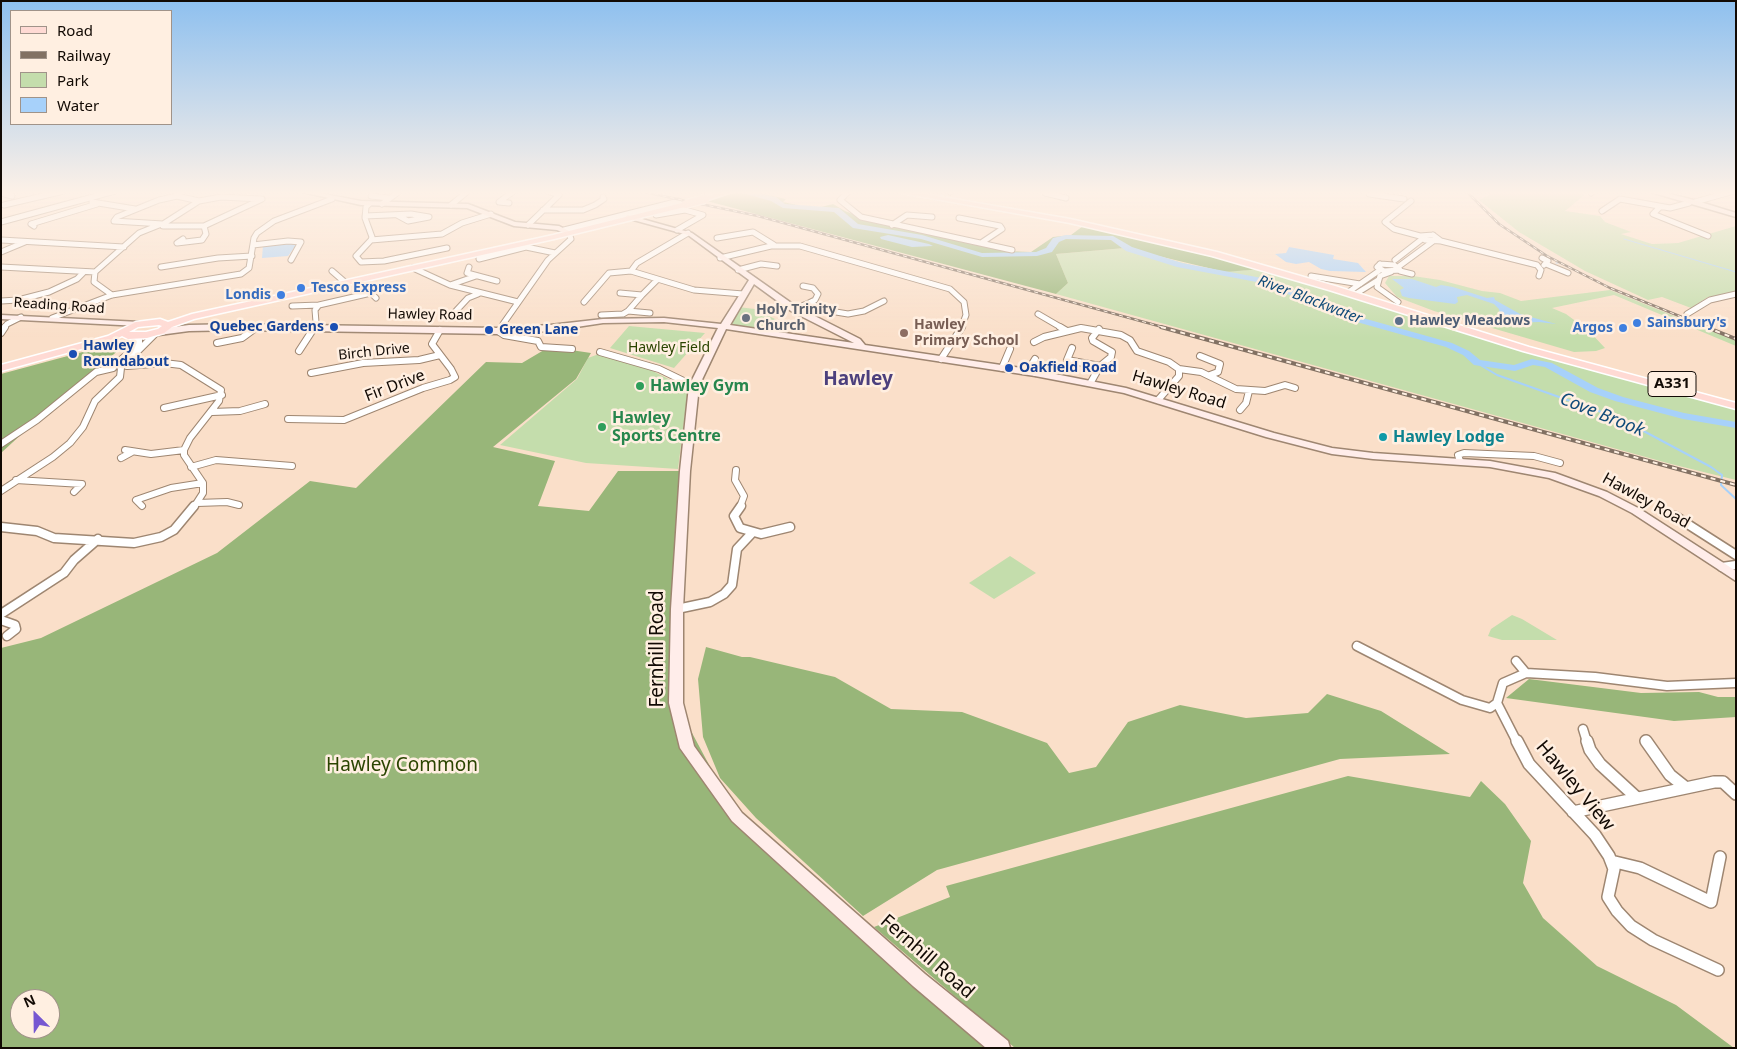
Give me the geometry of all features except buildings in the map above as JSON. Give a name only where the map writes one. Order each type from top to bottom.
[{"type":"main road","points":[[1,368],[111,338],[140,324],[192,317],[542,240]]},
{"type":"main road","name":"A331","points":[[1154,240],[1398,302],[1529,344],[1736,401]]},
{"type":"main road","name":"A331","points":[[1163,240],[1311,276],[1431,319],[1596,369],[1736,406]]},
{"type":"main road","points":[[1,372],[165,329],[192,317]]},
{"type":"main road","points":[[152,322],[165,329]]},
{"type":"main road","points":[[124,332],[127,336],[138,336]]},
{"type":"street","points":[[1,240],[124,247]]},
{"type":"street","points":[[112,294],[97,285],[93,278],[95,272],[132,240]]},
{"type":"street","points":[[181,240],[176,245],[202,240]]},
{"type":"street","points":[[52,318],[112,294],[234,276],[249,268],[255,240]]},
{"type":"street","points":[[371,240],[356,256],[360,262],[384,262],[446,250],[447,248]]},
{"type":"street","points":[[570,240],[555,253],[500,328],[504,335],[538,341],[541,347],[550,350],[572,349]]},
{"type":"street","points":[[631,271],[632,267],[637,263],[674,240]]},
{"type":"street","points":[[697,240],[794,309],[857,341],[861,347]]},
{"type":"street","points":[[768,240],[774,245]]},
{"type":"street","points":[[966,240],[1012,250]]},
{"type":"street","points":[[981,243],[986,240]]},
{"type":"street","points":[[1390,264],[1419,240]]},
{"type":"street","points":[[1426,240],[1432,242],[1440,241],[1537,265],[1546,264],[1568,273]]},
{"type":"street","points":[[1,252],[29,241]]},
{"type":"street","points":[[253,245],[288,241],[301,242],[291,260]]},
{"type":"street","points":[[1356,291],[1378,280],[1383,274],[1399,269],[1432,242]]},
{"type":"street","points":[[720,258],[774,245],[804,246],[942,286],[956,293],[966,307],[964,322],[941,359]]},
{"type":"street","points":[[479,259],[501,252],[510,252],[530,247],[555,253]]},
{"type":"street","points":[[162,265],[252,256]]},
{"type":"street","points":[[1542,258],[1548,261],[1546,264]]},
{"type":"street","points":[[738,270],[761,264],[777,266]]},
{"type":"street","points":[[1390,272],[1380,270],[1377,265],[1390,264],[1412,274]]},
{"type":"street","points":[[1537,265],[1541,270],[1538,276]]},
{"type":"street","points":[[1,267],[83,273],[95,272]]},
{"type":"street","points":[[469,267],[467,273],[498,281]]},
{"type":"street","points":[[413,268],[450,285],[478,294],[518,302]]},
{"type":"street","points":[[584,302],[614,268]]},
{"type":"street","points":[[1356,291],[1380,270]]},
{"type":"street","points":[[332,271],[347,284]]},
{"type":"street","points":[[609,273],[631,271],[694,290],[743,294]]},
{"type":"street","points":[[77,279],[83,273]]},
{"type":"street","points":[[450,285],[476,276]]},
{"type":"street","points":[[1,301],[33,297],[77,279],[93,278]]},
{"type":"street","points":[[601,315],[623,314],[628,311],[657,280]]},
{"type":"street","points":[[1378,280],[1377,287],[1398,302]]},
{"type":"street","name":"Fernhill Road","points":[[753,281],[723,328],[694,386],[685,471],[677,609],[676,703],[687,748],[737,817],[919,980],[1001,1048]]},
{"type":"street","points":[[794,309],[815,300],[818,294],[812,288],[803,286]]},
{"type":"street","points":[[292,306],[319,305],[371,293],[376,298]]},
{"type":"street","points":[[455,312],[468,298],[478,294]]},
{"type":"street","points":[[620,294],[642,295]]},
{"type":"street","points":[[1687,314],[1710,300],[1736,294]]},
{"type":"street","points":[[809,303],[830,311],[848,314],[864,311],[884,301]]},
{"type":"street","points":[[299,351],[304,338],[316,322],[315,310],[319,305]]},
{"type":"street","points":[[628,311],[650,313]]},
{"type":"street","points":[[1038,314],[1067,331]]},
{"type":"street","name":"Reading Road","points":[[1,317],[52,318],[116,324],[140,324]]},
{"type":"street","points":[[1,333],[7,324],[20,317]]},
{"type":"street","name":"Hawley Road","points":[[165,329],[313,328],[440,330],[634,320],[684,322],[1035,373],[1091,382],[1158,400],[1288,440],[1332,451],[1380,457],[1460,461],[1527,469],[1588,488],[1644,515],[1736,577]]},
{"type":"street","name":"Reading Road","points":[[116,324],[124,332]]},
{"type":"street","points":[[217,343],[242,338],[257,328]]},
{"type":"street","points":[[1034,342],[1042,335],[1061,334],[1081,328],[1099,330],[1121,335],[1130,340],[1137,350],[1169,362],[1179,369],[1189,369],[1210,375],[1226,385],[1249,391],[1265,391],[1285,385],[1295,388]]},
{"type":"street","points":[[121,366],[132,354],[165,329]]},
{"type":"street","name":"Fir Drive","points":[[288,420],[344,420],[423,388],[450,380],[455,377],[432,344],[440,330]]},
{"type":"street","points":[[1091,382],[1100,366],[1111,357],[1112,352],[1093,342],[1092,338],[1099,330]]},
{"type":"street","points":[[1,491],[53,457],[70,443],[83,427],[95,401],[120,377],[121,366],[139,344],[138,336]]},
{"type":"street","points":[[1072,348],[1067,360],[1100,366]]},
{"type":"street","points":[[1002,368],[1010,350]]},
{"type":"street","points":[[600,352],[660,369],[694,386]]},
{"type":"street","points":[[1192,356],[1200,353],[1220,364],[1218,372],[1210,375]]},
{"type":"street","name":"Birch Drive","points":[[311,373],[363,363],[419,360],[440,355]]},
{"type":"street","points":[[1035,359],[1032,364],[1037,368],[1035,373]]},
{"type":"street","points":[[1,444],[37,420],[96,372],[121,366],[164,363],[182,365],[194,376],[220,390],[222,395]]},
{"type":"street","points":[[1158,400],[1179,376],[1179,369]]},
{"type":"street","points":[[1240,410],[1246,404],[1249,391]]},
{"type":"street","points":[[164,408],[222,395]]},
{"type":"street","points":[[1,527],[37,531],[54,538],[98,539],[134,543],[161,537],[174,530],[187,517],[203,493],[202,477],[191,467],[184,456],[184,450],[190,438],[212,412],[222,395]]},
{"type":"street","points":[[212,412],[240,410],[265,404]]},
{"type":"street","points":[[121,458],[128,451],[151,454],[184,450]]},
{"type":"street","name":"Hawley Road","points":[[1460,461],[1458,455],[1464,453],[1534,456],[1560,463]]},
{"type":"street","points":[[191,467],[216,460],[292,466]]},
{"type":"street","points":[[736,470],[735,480],[744,496],[744,501],[734,516],[740,528],[752,534],[777,531],[790,527]]},
{"type":"street","points":[[16,480],[82,484],[74,492]]},
{"type":"street","points":[[142,506],[136,500],[171,488],[203,483]]},
{"type":"street","points":[[197,503],[227,502],[239,505]]},
{"type":"street","name":"Hawley Road","points":[[1675,516],[1736,554]]},
{"type":"street","points":[[777,531],[783,538]]},
{"type":"street","points":[[677,609],[710,602],[724,594],[732,585],[737,549],[752,534]]},
{"type":"street","points":[[1,614],[38,592],[64,572],[74,560],[98,539]]},
{"type":"street","points":[[1722,567],[1736,565]]},
{"type":"street","points":[[1,620],[15,625],[16,629],[7,636]]},
{"type":"street","points":[[1357,646],[1462,700],[1490,708],[1497,704],[1503,683],[1526,673],[1580,676],[1667,686],[1736,683]]},
{"type":"street","points":[[1516,661],[1526,673]]},
{"type":"street","name":"Hawley View","points":[[1497,704],[1529,764],[1595,835],[1611,861]]},
{"type":"street","points":[[1583,729],[1590,750],[1600,764],[1638,798]]},
{"type":"street","points":[[1646,741],[1670,775],[1685,788]]},
{"type":"street","points":[[1574,812],[1685,788],[1723,782],[1736,794]]},
{"type":"street","points":[[1611,861],[1640,868],[1712,902],[1720,857]]},
{"type":"street","points":[[1611,861],[1614,869],[1608,897],[1631,926],[1653,940],[1718,970]]},
{"type":"green space","points":[[853,240],[954,240],[1004,251],[1031,252],[1049,240],[1141,240],[1262,269],[1225,272],[1125,248],[1056,254],[1068,283],[1056,294]]},
{"type":"green space","points":[[1532,240],[1639,240],[1652,244],[1678,243],[1688,240],[1736,240],[1736,292],[1708,297],[1691,308],[1662,297],[1648,300],[1585,271]]},
{"type":"green space","name":"Hawley Meadows","points":[[1125,248],[1219,272],[1262,269],[1525,350],[1736,407],[1736,480],[1671,464],[1056,294],[1068,283],[1056,254]]},
{"type":"green space","points":[[1389,276],[1413,276],[1440,280],[1482,291],[1500,293],[1521,301],[1610,290],[1736,341],[1736,346],[1614,295],[1552,308],[1566,314],[1589,331],[1605,348],[1596,351],[1574,352],[1434,311],[1397,297],[1385,283]]},
{"type":"green space","points":[[738,307],[755,309],[783,323],[777,332],[728,324]]},
{"type":"green space","name":"Hawley Field","points":[[629,326],[705,333],[674,368],[610,348]]},
{"type":"green space","points":[[128,342],[1,453],[1,374],[116,343]]},
{"type":"green space","name":"Hawley Common","points":[[564,349],[591,353],[576,379],[493,447],[555,461],[538,506],[589,511],[618,471],[685,471],[676,703],[737,817],[1003,1048],[1,1048],[1,648],[41,638],[217,553],[310,481],[356,488],[486,362],[522,363],[544,350]]},
{"type":"green space","name":"Hawley Sports Centre","points":[[599,354],[647,368],[688,389],[678,469],[586,463],[500,445],[577,379],[588,358]]},
{"type":"green space","points":[[1010,556],[1036,573],[994,599],[969,583]]},
{"type":"green space","points":[[1512,615],[1557,640],[1502,640],[1488,636],[1491,629]]},
{"type":"green space","points":[[706,647],[742,657],[750,657],[835,677],[891,709],[962,712],[1047,743],[1069,773],[1096,767],[1128,722],[1180,705],[1246,718],[1308,713],[1327,694],[1381,711],[1450,754],[1340,759],[937,870],[863,916],[756,818],[720,778],[703,737],[698,679]]},
{"type":"green space","points":[[1529,679],[1641,693],[1699,692],[1718,697],[1736,697],[1736,717],[1674,721],[1506,698]]},
{"type":"green space","points":[[1348,776],[1470,797],[1481,781],[1505,804],[1531,841],[1523,883],[1543,918],[1597,966],[1676,1005],[1734,1048],[1015,1048],[874,927],[950,897],[946,886]]},
{"type":"water","points":[[885,240],[911,240],[933,246],[912,247]]},
{"type":"water","points":[[296,243],[288,256],[262,258],[263,245]]},
{"type":"water","points":[[1289,247],[1334,255],[1333,259],[1358,263],[1366,272],[1330,271],[1321,269],[1309,262],[1296,264],[1286,262],[1275,254],[1286,253]]},
{"type":"water","points":[[1392,279],[1412,279],[1436,287],[1441,285],[1453,287],[1487,298],[1494,297],[1495,300],[1520,314],[1556,324],[1539,322],[1509,323],[1501,319],[1499,309],[1494,304],[1467,295],[1457,297],[1458,302],[1455,304],[1409,298],[1402,296],[1400,290],[1404,288]]},
{"type":"waterway","name":"River Blackwater","points":[[932,240],[982,255],[1037,254],[1049,250],[1056,240]]},
{"type":"waterway","name":"River Blackwater","points":[[1116,240],[1129,249],[1180,265],[1264,281],[1349,317],[1449,345],[1466,353],[1477,363],[1515,368],[1532,362],[1548,365],[1594,390],[1619,399],[1683,416],[1736,425]]},
{"type":"waterway","points":[[1627,240],[1736,272]]},
{"type":"waterway","name":"Cove Brook","points":[[1477,363],[1497,375],[1621,419],[1711,467],[1722,475],[1721,485],[1736,499]]},
{"type":"railway","points":[[845,240],[1166,328]]},
{"type":"railway","points":[[1523,240],[1547,256],[1610,288],[1709,328]]},
{"type":"railway","points":[[1161,327],[1736,485]]},
{"type":"railway","points":[[1706,327],[1736,339]]},
{"type":"place","name":"Tesco Express","points":[[301,288]]},
{"type":"place","name":"Londis","points":[[281,295]]},
{"type":"place","name":"Holy Trinity Church","points":[[746,318]]},
{"type":"place","name":"Hawley Meadows","points":[[1399,321]]},
{"type":"place","name":"Sainsbury's","points":[[1637,323]]},
{"type":"place","name":"Quebec Gardens","points":[[334,327]]},
{"type":"place","name":"Argos","points":[[1623,328]]},
{"type":"place","name":"Green Lane","points":[[489,330]]},
{"type":"place","name":"Hawley Primary School","points":[[904,333]]},
{"type":"place","name":"Hawley Roundabout","points":[[73,354]]},
{"type":"place","name":"Oakfield Road","points":[[1009,368]]},
{"type":"place","name":"Hawley Gym","points":[[640,386]]},
{"type":"place","name":"Hawley Sports Centre","points":[[602,427]]},
{"type":"place","name":"Hawley Lodge","points":[[1383,437]]},
{"type":"district","name":"Hawley","points":[[858,380]]}]
